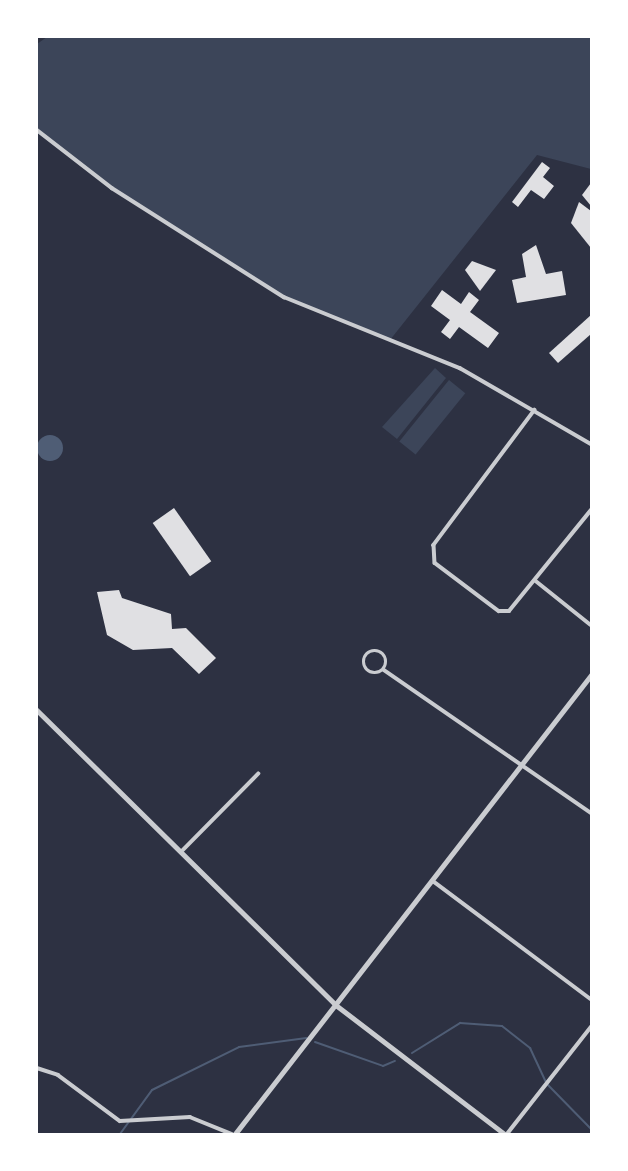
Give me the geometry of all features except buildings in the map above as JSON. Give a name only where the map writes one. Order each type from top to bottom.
[{"type":"street","points":[[37,130],[112,188],[286,298],[494,385],[591,444]]},
{"type":"street","points":[[535,410],[431,554],[499,611],[517,604],[591,510]]},
{"type":"street","points":[[536,581],[591,625]]},
{"type":"street","points":[[384,670],[383,654],[366,655],[366,670],[384,670],[591,813]]},
{"type":"street","points":[[37,1068],[58,1075],[120,1121],[132,1124],[190,1118],[234,1134],[591,675]]},
{"type":"street","points":[[37,710],[183,850],[336,1005],[506,1134],[591,1027]]},
{"type":"street","points":[[183,850],[258,774]]},
{"type":"street","points":[[433,881],[591,999]]},
{"type":"shaded area","points":[[47,37],[591,37],[591,169],[537,155],[390,340],[287,298],[112,188],[37,130],[37,44]]},
{"type":"shaded area","points":[[435,368],[446,378],[397,439],[382,427]]},
{"type":"shaded area","points":[[449,380],[465,393],[416,455],[399,441]]},
{"type":"shaded area","points":[[50,435],[59,439],[63,448],[59,457],[50,461],[41,457],[37,448],[41,439]]},
{"type":"waterway","points":[[412,1053],[460,1023],[502,1026],[530,1048],[547,1084],[591,1129]]},
{"type":"waterway","points":[[120,1134],[152,1090],[239,1047],[306,1038]]},
{"type":"waterway","points":[[315,1042],[383,1066],[395,1061]]}]
